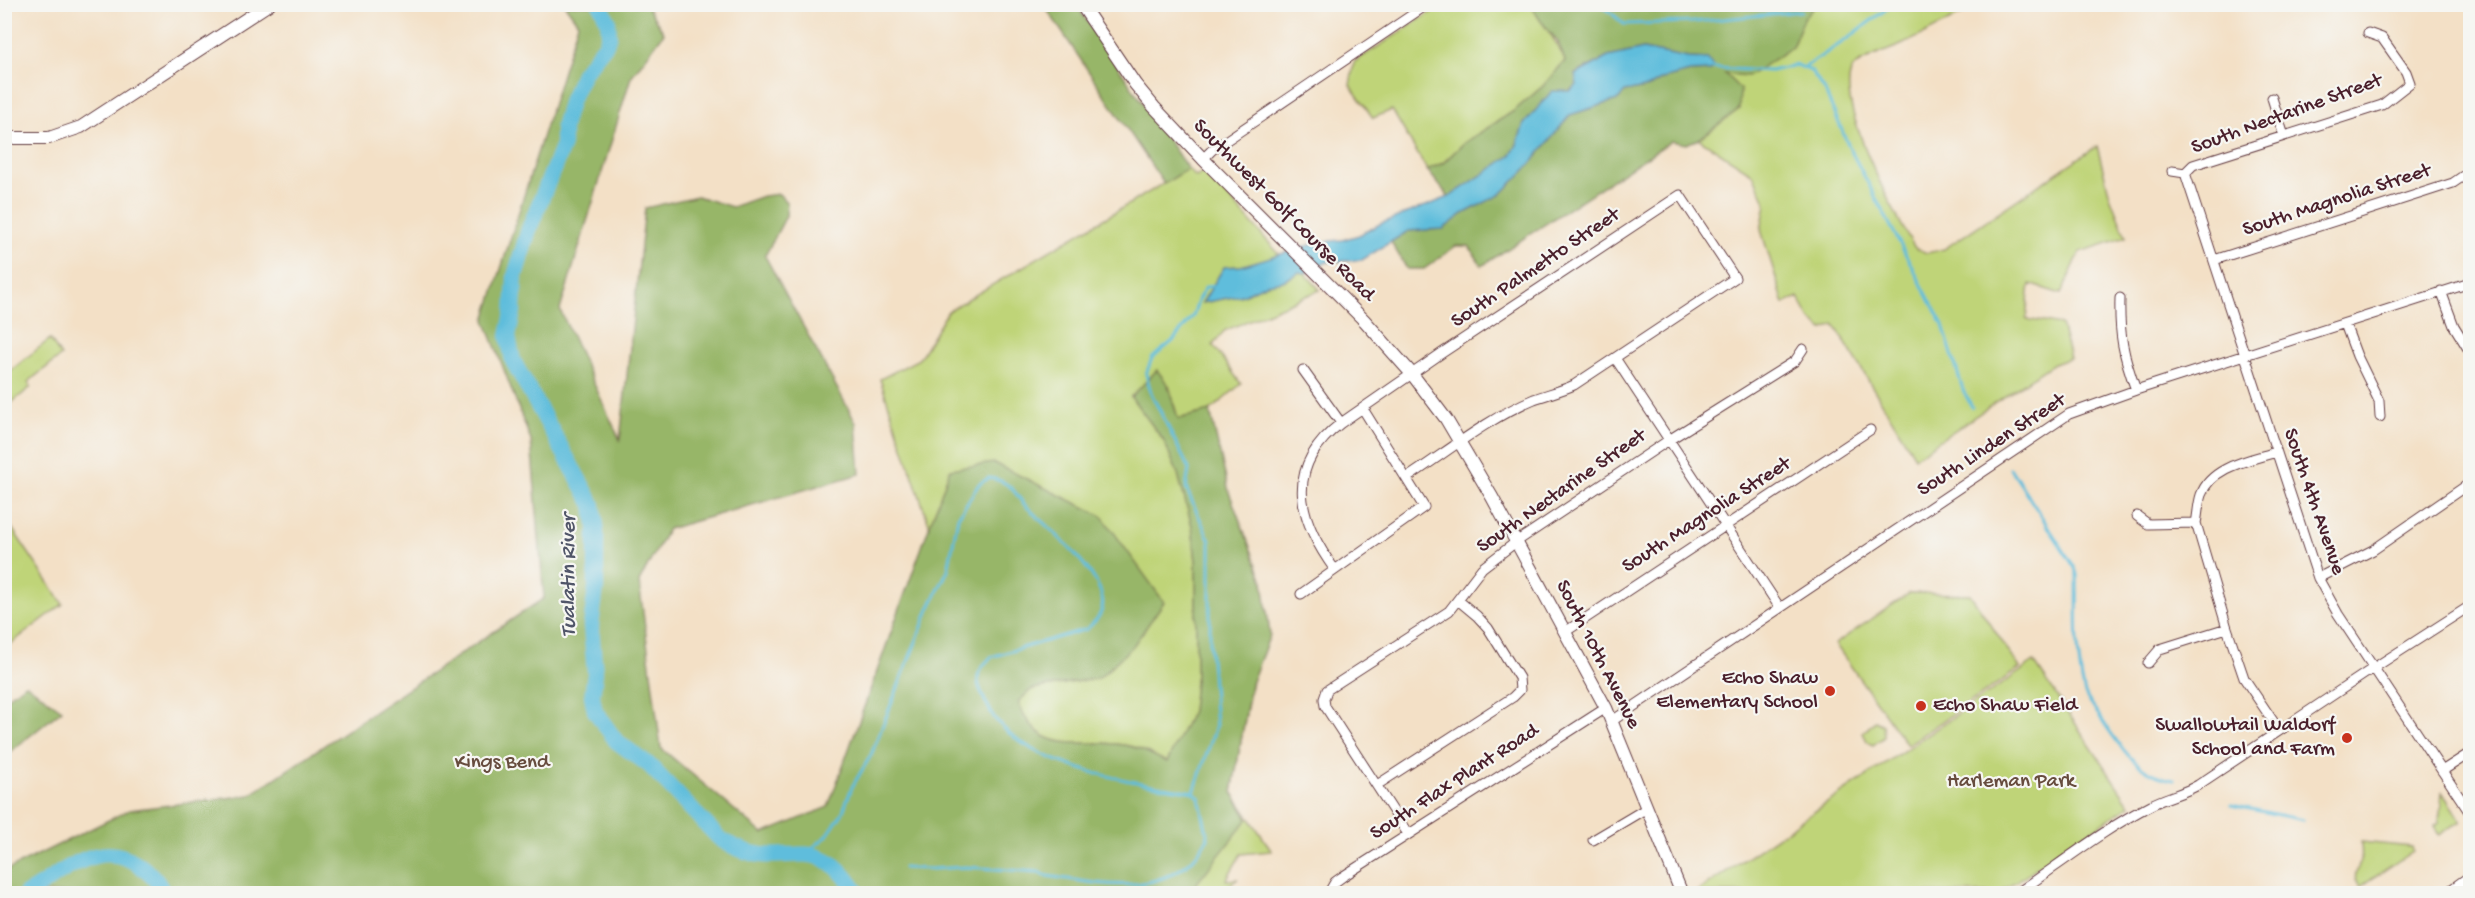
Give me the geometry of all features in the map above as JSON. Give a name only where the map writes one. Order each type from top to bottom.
[{"type":"main road","points":[[4,138],[36,140],[81,127],[269,4]]},
{"type":"main road","name":"Southwest Golf Course Road","points":[[1081,4],[1135,84],[1203,159],[1342,297],[1413,374],[1460,442]]},
{"type":"main road","name":"South 10th Avenue","points":[[1460,442],[1606,708],[1682,894]]},
{"type":"street","points":[[1203,159],[1251,123],[1428,4]]},
{"type":"street","name":"South Nectarine Street","points":[[2172,171],[2185,173],[2193,165],[2382,105],[2410,83],[2406,72],[2382,38],[2368,33]]},
{"type":"street","points":[[2272,98],[2284,136]]},
{"type":"street","name":"South Magnolia Street","points":[[2214,260],[2453,183],[2469,172]]},
{"type":"street","name":"South 4th Avenue","points":[[2185,173],[2318,578],[2338,614],[2470,813]]},
{"type":"street","name":"South Palmetto Street","points":[[1335,570],[1308,527],[1303,506],[1305,475],[1313,454],[1322,441],[1341,423],[1680,195],[1735,278],[1615,358]]},
{"type":"street","name":"South Linden Street","points":[[1612,721],[2057,421],[2083,408],[2136,390],[2470,283]]},
{"type":"street","points":[[2441,291],[2454,326],[2470,352]]},
{"type":"street","points":[[2120,298],[2119,330],[2125,360],[2136,390]]},
{"type":"street","points":[[2345,324],[2357,356],[2379,401],[2380,417]]},
{"type":"street","name":"South Nectarine Street","points":[[1377,786],[1325,706],[1324,696],[1330,688],[1446,613],[1459,601],[1478,572],[1516,542],[1669,440],[1795,361],[1803,350]]},
{"type":"street","points":[[1407,478],[1460,442],[1535,399],[1558,393],[1574,385],[1615,358],[1780,608]]},
{"type":"street","points":[[1303,370],[1341,423]]},
{"type":"street","points":[[1301,594],[1424,507],[1363,408]]},
{"type":"street","name":"South Magnolia Street","points":[[1565,632],[1870,430]]},
{"type":"street","points":[[2276,452],[2226,468],[2214,478],[2201,494],[2196,523],[2244,678],[2279,730]]},
{"type":"street","points":[[2318,578],[2373,550],[2470,483]]},
{"type":"street","points":[[2137,516],[2148,524],[2196,523]]},
{"type":"street","points":[[1408,834],[1377,786],[1515,696],[1521,685],[1519,677],[1485,624],[1459,601]]},
{"type":"street","points":[[2016,894],[2153,803],[2181,794],[2198,785],[2470,606]]},
{"type":"street","points":[[2148,663],[2160,649],[2227,628]]},
{"type":"street","name":"South Flax Plant Road","points":[[1328,894],[1335,882],[1342,877],[1606,708]]},
{"type":"street","points":[[2442,771],[2470,753]]},
{"type":"street","points":[[1593,840],[1647,808]]},
{"type":"street","points":[[2445,894],[2470,876]]},
{"type":"green space","points":[[1626,4],[1665,6],[1751,4],[1770,8],[1815,5],[1804,18],[1792,47],[1749,76],[1725,74],[1740,89],[1739,109],[1699,139],[1686,144],[1671,141],[1482,266],[1469,246],[1456,246],[1424,269],[1407,269],[1391,242],[1408,231],[1443,229],[1463,214],[1501,194],[1529,166],[1570,115],[1617,100],[1625,92],[1649,87],[1662,79],[1690,72],[1710,71],[1708,59],[1688,58],[1643,49],[1608,57],[1575,74],[1577,85],[1524,124],[1516,147],[1510,156],[1449,197],[1427,170],[1443,163],[1464,143],[1514,111],[1543,86],[1565,61],[1558,42],[1531,5],[1605,5],[1622,10]]},
{"type":"green space","name":"Kings Bend","points":[[565,5],[646,5],[664,33],[631,77],[560,310],[620,440],[645,208],[697,196],[732,207],[763,196],[779,194],[787,203],[786,216],[765,256],[856,423],[860,474],[668,529],[639,582],[661,748],[763,834],[828,807],[950,469],[994,463],[1102,516],[1164,602],[1133,646],[1099,678],[1032,689],[1018,702],[1028,721],[1039,733],[1052,740],[1133,747],[1167,762],[1192,711],[1196,673],[1196,561],[1192,526],[1178,474],[1164,441],[1131,397],[1157,370],[1168,385],[1178,419],[1210,411],[1229,492],[1263,581],[1270,635],[1251,684],[1232,792],[1248,819],[1189,893],[5,893],[5,871],[129,810],[250,795],[544,598],[531,441],[485,320],[578,23]]},
{"type":"green space","points":[[1044,5],[1076,5],[1188,169],[1164,184]]},
{"type":"green space","points":[[1442,5],[1531,5],[1558,46],[1565,61],[1543,86],[1514,111],[1464,143],[1443,163],[1427,170],[1392,110],[1373,118],[1350,85],[1354,62]]},
{"type":"green space","points":[[1979,5],[1858,64],[1849,80],[1851,102],[1868,157],[1915,248],[1927,253],[1944,249],[2097,146],[2110,196],[2126,237],[2080,252],[2061,294],[2030,284],[2026,319],[2061,325],[2070,358],[2051,365],[1915,457],[1834,324],[1823,330],[1810,319],[1798,297],[1784,304],[1761,230],[1766,204],[1753,174],[1699,139],[1739,109],[1724,74],[1792,47],[1804,18],[1815,6]]},
{"type":"green space","points":[[1188,169],[1196,177],[1205,171],[1280,255],[1241,266],[1224,267],[1203,303],[1243,295],[1266,284],[1283,281],[1300,272],[1305,273],[1320,290],[1224,331],[1213,345],[1241,384],[1210,411],[1178,419],[1169,385],[1131,396],[1164,441],[1178,474],[1192,526],[1196,561],[1196,673],[1192,711],[1167,762],[1133,747],[1052,740],[1040,733],[1028,721],[1018,702],[1032,689],[1099,678],[1102,516],[1018,475],[1026,668],[1007,729],[1164,776],[1251,685],[1232,792],[1272,851],[1241,854],[1226,880],[1238,879],[1217,893],[470,893],[594,656],[712,830],[817,847],[930,526],[880,379],[919,359],[948,311]]},
{"type":"green space","points":[[50,339],[61,356],[28,382],[31,387],[5,408],[5,375]]},
{"type":"green space","points":[[5,518],[63,604],[4,648]]},
{"type":"green space","name":"Echo Shaw Field","points":[[1910,593],[1970,594],[2020,668],[1907,745],[1835,644]]},
{"type":"green space","name":"Harleman Park","points":[[2034,662],[2130,805],[1999,893],[1695,893]]},
{"type":"green space","points":[[26,684],[62,710],[5,756],[5,699]]},
{"type":"green space","points":[[1875,721],[1883,725],[1884,737],[1873,745],[1867,741],[1863,733]]},
{"type":"green space","points":[[2442,792],[2461,821],[2439,835],[2434,827],[2439,823]]},
{"type":"green space","points":[[2361,842],[2412,847],[2413,851],[2360,887],[2355,877],[2361,858]]},
{"type":"water","points":[[1643,49],[1688,58],[1708,59],[1714,68],[1710,71],[1690,72],[1662,79],[1649,87],[1625,92],[1617,100],[1570,115],[1529,166],[1501,194],[1463,214],[1443,229],[1408,231],[1362,260],[1327,262],[1305,273],[1299,272],[1283,281],[1266,284],[1243,295],[1202,303],[1224,267],[1241,266],[1320,242],[1342,240],[1359,235],[1382,223],[1449,197],[1510,156],[1516,147],[1524,124],[1552,91],[1570,91],[1577,85],[1575,75],[1608,57]]},
{"type":"waterway","name":"Tualatin River","points":[[600,4],[608,21],[609,35],[606,44],[583,73],[571,99],[563,127],[563,145],[529,229],[515,276],[513,312],[508,336],[513,361],[593,505],[596,525],[596,588],[591,626],[595,673],[592,696],[595,711],[616,741],[649,765],[719,838],[739,849],[756,854],[769,856],[802,854],[826,860],[840,870],[858,894]]},
{"type":"waterway","points":[[1601,4],[1624,24],[1694,22],[1801,11]]},
{"type":"waterway","points":[[1805,67],[1893,4]]},
{"type":"waterway","points":[[1713,68],[1771,71],[1797,65],[1811,71],[1824,89],[1851,151],[1943,325],[1963,390],[1972,407]]},
{"type":"waterway","points":[[1194,792],[1216,726],[1210,644],[1210,541],[1186,488],[1189,469],[1151,393],[1146,374],[1152,358],[1173,341],[1193,316],[1199,298],[1206,287],[1214,286]]},
{"type":"waterway","points":[[2010,468],[2075,568],[2079,662],[2087,697],[2131,758],[2150,772],[2174,780]]},
{"type":"waterway","points":[[806,853],[826,837],[842,814],[852,787],[871,755],[929,609],[948,570],[958,517],[979,484],[989,478],[995,479],[1012,489],[1081,561],[1098,585],[1103,602],[1099,615],[1087,629],[991,657],[981,668],[978,682],[992,714],[1015,738],[1036,751],[1061,762],[1116,778],[1194,792],[1199,797],[1208,838],[1194,859],[1175,872],[1158,880],[1122,885],[1084,882],[1047,876],[1039,872],[966,867],[904,868]]},
{"type":"waterway","points":[[2231,805],[2303,820]]},
{"type":"waterway","name":"Tualatin River","points":[[26,894],[83,860],[98,855],[112,854],[127,858],[143,868],[155,879],[163,894]]},
{"type":"place","name":"Echo Shaw Elementary School","points":[[1830,691]]},
{"type":"place","name":"Echo Shaw Field","points":[[1921,706]]},
{"type":"place","name":"Swallowtail Waldorf School and Farm","points":[[2347,738]]}]
